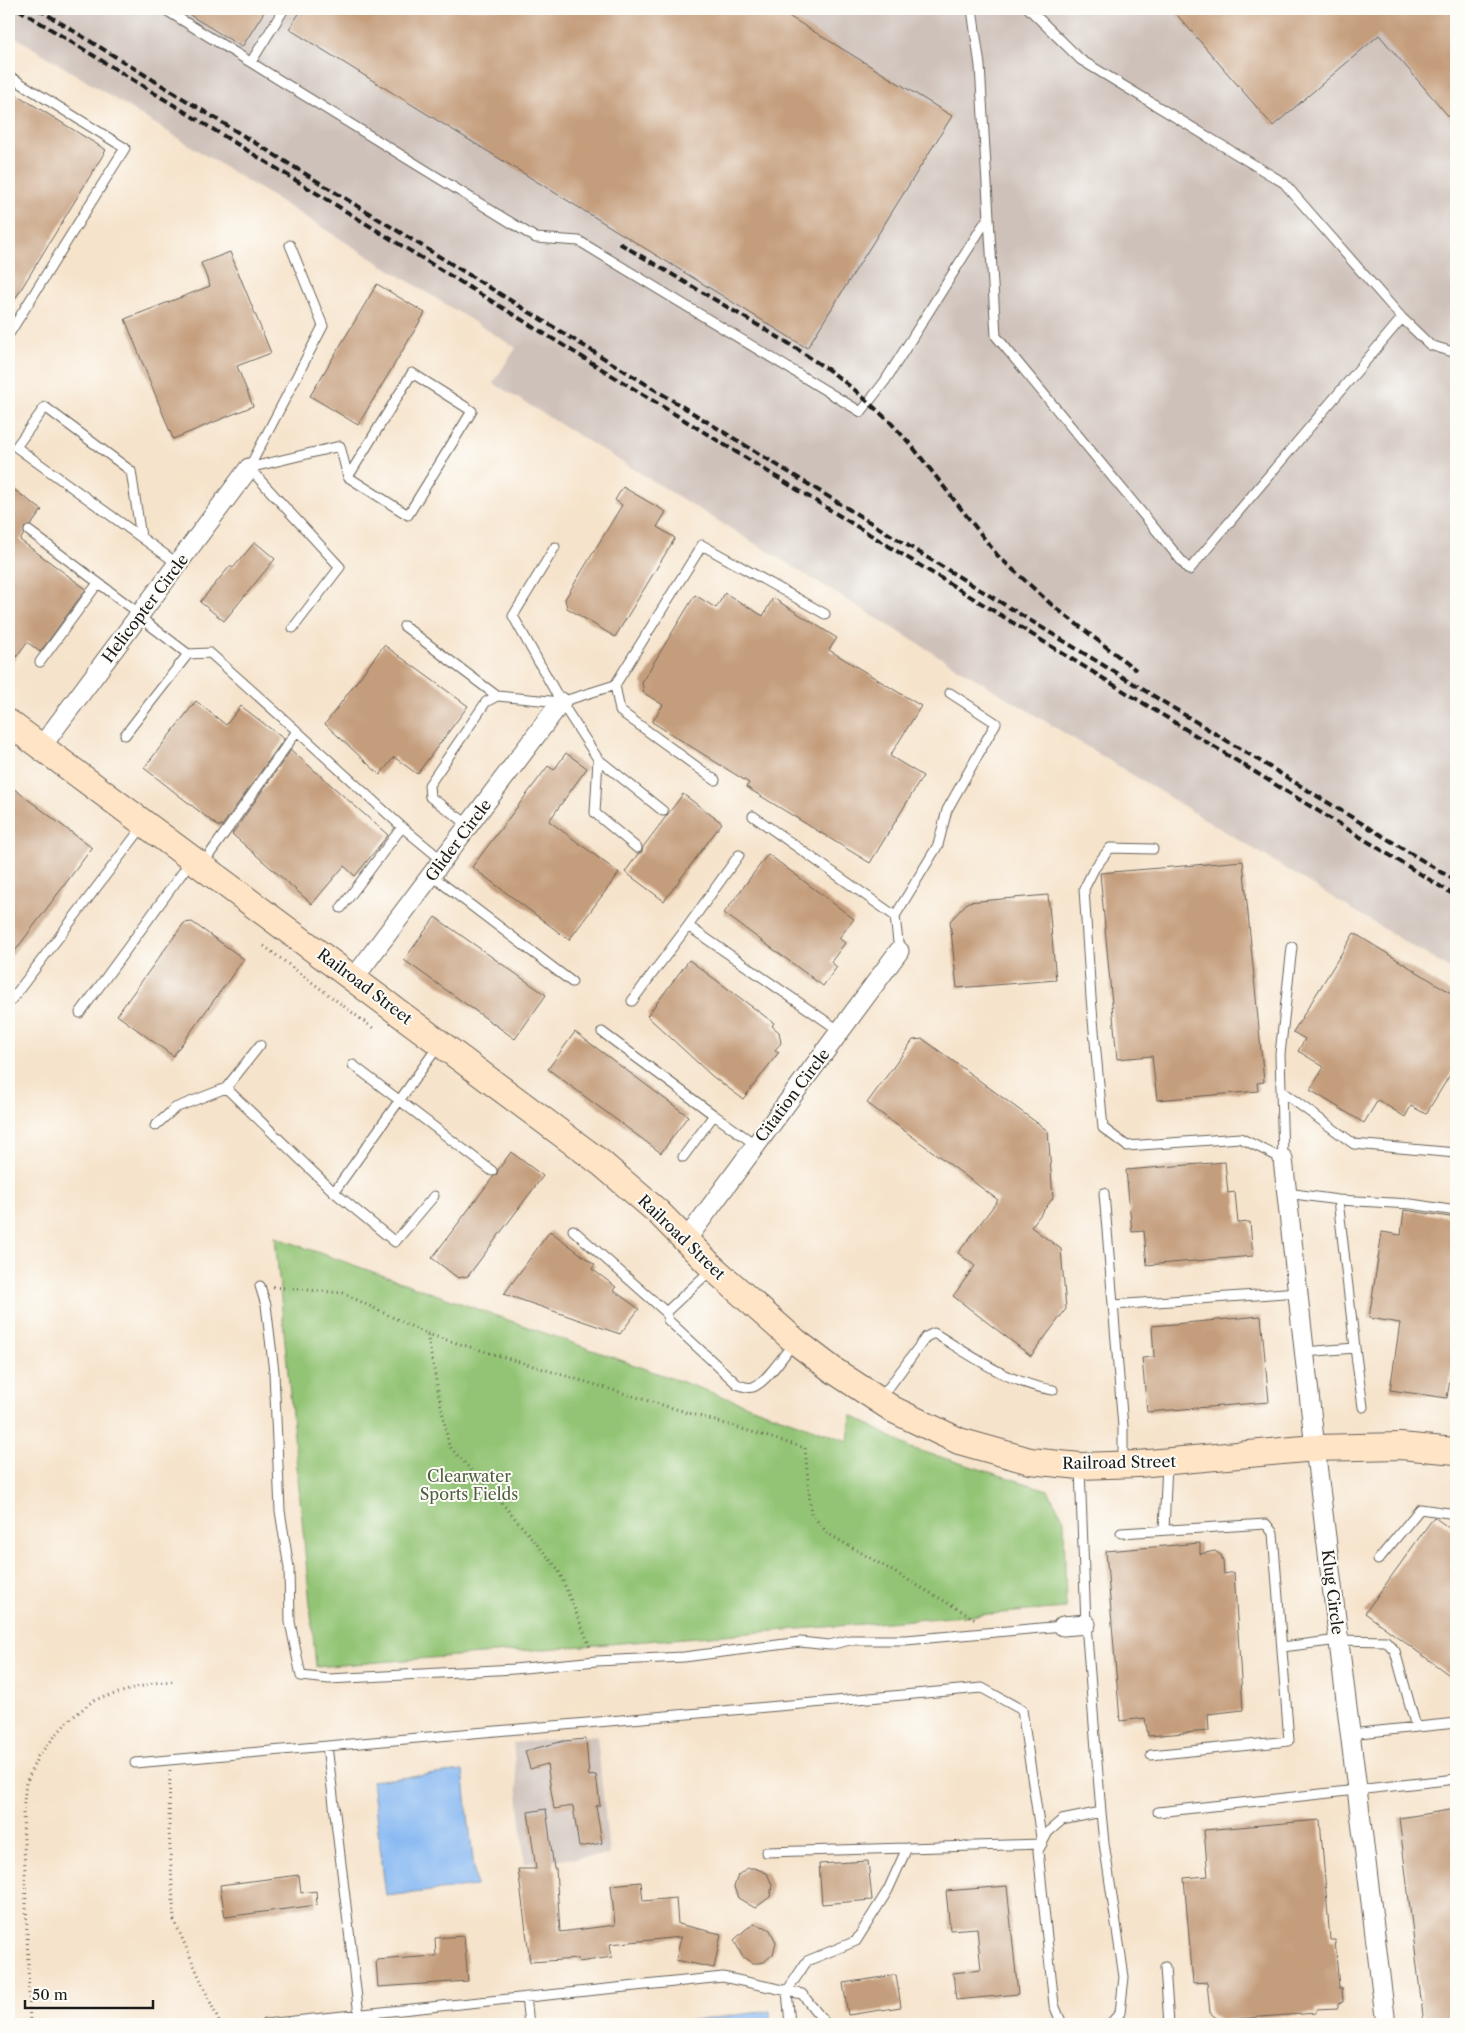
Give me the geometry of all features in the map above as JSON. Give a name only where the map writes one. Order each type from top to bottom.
[{"type":"main road","name":"Railroad Street","points":[[9,723],[601,1163],[658,1212],[713,1268],[796,1341],[833,1370],[894,1410],[959,1442],[1030,1460],[1080,1466],[1167,1462],[1315,1448],[1400,1446],[1456,1451]]},
{"type":"street","name":"Helicopter Circle","points":[[41,747],[248,468]]},
{"type":"street","name":"Glider Circle","points":[[354,978],[562,702]]},
{"type":"street","name":"Citation Circle","points":[[686,1240],[899,951]]},
{"type":"street","name":"Klug Circle","points":[[1284,1159],[1315,1448],[1386,2024]]},
{"type":"street","points":[[1063,1626],[1086,1624]]},
{"type":"lane","points":[[164,9],[536,238],[579,241],[861,412],[885,381],[989,216]]},
{"type":"lane","points":[[251,62],[284,9]]},
{"type":"lane","points":[[972,9],[980,66],[996,336],[1189,570],[1402,318]]},
{"type":"lane","points":[[1029,9],[1081,60],[1284,183],[1402,318],[1430,345],[1456,353]]},
{"type":"lane","points":[[9,76],[125,148],[9,334]]},
{"type":"lane","points":[[248,468],[323,326],[290,246]]},
{"type":"lane","points":[[248,468],[340,446],[348,477],[408,515],[472,411],[412,374],[348,477]]},
{"type":"lane","points":[[141,537],[130,471],[45,406],[16,447],[178,564]]},
{"type":"lane","points":[[248,468],[340,567],[293,628]]},
{"type":"lane","points":[[29,531],[188,654],[210,653],[402,827],[437,868],[572,982]]},
{"type":"lane","points":[[404,626],[497,696],[562,702],[615,685],[702,545],[825,614]]},
{"type":"lane","points":[[556,547],[513,616],[562,702],[598,759],[663,811]]},
{"type":"lane","points":[[40,662],[98,583]]},
{"type":"lane","points":[[125,735],[188,654]]},
{"type":"lane","points":[[615,685],[620,711],[715,780]]},
{"type":"lane","points":[[899,951],[894,916],[938,845],[947,810],[996,723],[950,693]]},
{"type":"lane","points":[[468,825],[430,797],[429,785],[486,702],[497,696]]},
{"type":"lane","points":[[80,1013],[297,731]]},
{"type":"lane","points":[[598,759],[595,813],[637,848]]},
{"type":"lane","points":[[752,816],[894,916]]},
{"type":"lane","points":[[9,1003],[145,824]]},
{"type":"lane","points":[[341,908],[402,827]]},
{"type":"lane","points":[[1153,849],[1110,848],[1094,869],[1084,889],[1091,998],[1103,1128],[1127,1146],[1240,1138],[1284,1159],[1280,1054],[1292,947]]},
{"type":"lane","points":[[632,1002],[740,855]]},
{"type":"lane","points":[[688,926],[840,1031]]},
{"type":"lane","points":[[602,1032],[756,1145]]},
{"type":"lane","points":[[334,1192],[440,1043]]},
{"type":"lane","points":[[155,1126],[176,1108],[226,1088],[260,1045]]},
{"type":"lane","points":[[353,1065],[492,1171]]},
{"type":"lane","points":[[226,1088],[334,1192],[395,1242],[434,1196]]},
{"type":"lane","points":[[1281,1091],[1354,1144],[1456,1153]]},
{"type":"lane","points":[[683,1158],[714,1115]]},
{"type":"lane","points":[[1104,1193],[1123,1427],[1123,1465]]},
{"type":"lane","points":[[1287,1193],[1338,1200],[1411,1204],[1456,1211]]},
{"type":"lane","points":[[1338,1200],[1362,1407]]},
{"type":"lane","points":[[573,1230],[666,1312],[668,1320],[737,1384],[743,1387],[750,1388],[763,1379],[796,1341]]},
{"type":"lane","points":[[666,1312],[713,1268]]},
{"type":"lane","points":[[260,1286],[266,1306],[274,1372],[280,1511],[289,1568],[290,1622],[302,1676],[329,1679],[514,1669],[684,1657],[800,1642],[829,1646],[850,1640],[906,1640],[1063,1626]]},
{"type":"lane","points":[[1113,1305],[1298,1292]]},
{"type":"lane","points":[[879,1400],[926,1338],[934,1333],[1000,1373],[1032,1387],[1053,1390]]},
{"type":"lane","points":[[1304,1352],[1354,1348]]},
{"type":"lane","points":[[1164,1530],[1167,1462]]},
{"type":"lane","points":[[1080,1466],[1086,1624],[1101,1812],[1124,1977],[1120,2013],[1110,2024]]},
{"type":"lane","points":[[1378,1560],[1420,1509],[1456,1514]]},
{"type":"lane","points":[[1121,1533],[1266,1524],[1273,1533],[1289,1741],[1151,1755]]},
{"type":"lane","points":[[1282,1647],[1339,1640],[1386,1641],[1395,1651],[1416,1727]]},
{"type":"lane","points":[[135,1763],[982,1688],[1022,1710],[1042,1844]]},
{"type":"lane","points":[[1350,1734],[1456,1724]]},
{"type":"lane","points":[[327,1746],[359,2015]]},
{"type":"lane","points":[[1158,1812],[1456,1779]]},
{"type":"lane","points":[[1062,2024],[1054,2005],[1038,1851],[1048,1832],[1062,1820],[1101,1812]]},
{"type":"lane","points":[[766,1852],[1042,1844]]},
{"type":"lane","points":[[790,2024],[787,1991],[807,1961],[856,1941],[888,1890],[906,1848]]},
{"type":"lane","points":[[1165,1967],[1169,2024]]},
{"type":"lane","points":[[265,2024],[722,1977],[802,1994],[826,2024]]},
{"type":"lane","points":[[526,1997],[529,2024]]},
{"type":"path","points":[[264,946],[374,1029]]},
{"type":"path","points":[[260,1286],[344,1293],[427,1334],[805,1448],[811,1513],[827,1533],[997,1632]]},
{"type":"path","points":[[427,1334],[448,1446],[507,1509],[558,1569],[596,1662]]},
{"type":"path","points":[[30,2024],[23,1812],[26,1783],[38,1756],[68,1721],[94,1700],[153,1683],[175,1681]]},
{"type":"path","points":[[170,1760],[170,1830],[174,1920],[220,2024]]},
{"type":"shaded area","points":[[9,9],[1456,9],[1456,973],[493,383],[516,348],[9,33]]},
{"type":"shaded area","points":[[597,1735],[609,1855],[525,1863],[513,1743]]},
{"type":"green space","name":"Clearwater Sports Fields","points":[[275,1237],[848,1441],[851,1415],[911,1448],[1048,1490],[1064,1520],[1066,1608],[316,1667]]},
{"type":"water","points":[[463,1771],[476,1886],[386,1896],[372,1781]]},
{"type":"water","points":[[770,2011],[771,2024],[659,2024]]},
{"type":"building","points":[[180,9],[266,9],[242,47]]},
{"type":"building","points":[[302,9],[777,9],[952,116],[807,348],[289,29]]},
{"type":"building","points":[[1172,9],[1456,9],[1456,125],[1379,35],[1273,126]]},
{"type":"building","points":[[9,90],[106,150],[9,309]]},
{"type":"building","points":[[230,252],[271,353],[237,366],[253,406],[173,439],[125,319],[210,286],[201,263]]},
{"type":"building","points":[[377,284],[425,313],[358,425],[310,396]]},
{"type":"building","points":[[9,486],[42,510],[31,525],[24,528],[24,534],[20,540],[86,589],[40,652],[27,642],[9,667]]},
{"type":"building","points":[[623,487],[666,512],[657,527],[675,538],[615,637],[567,608],[565,599],[622,505],[615,500]]},
{"type":"building","points":[[255,542],[275,559],[224,621],[200,602],[230,566],[233,568]]},
{"type":"building","points":[[725,593],[763,616],[773,598],[837,638],[829,650],[921,706],[890,756],[923,776],[870,863],[746,787],[749,783],[652,722],[663,705],[644,693],[642,682],[695,595],[716,608]]},
{"type":"building","points":[[384,645],[468,706],[417,774],[394,757],[380,775],[325,724]]},
{"type":"building","points":[[196,701],[226,725],[241,706],[284,739],[222,826],[220,825],[219,827],[144,768]]},
{"type":"building","points":[[291,750],[388,835],[355,876],[344,866],[312,904],[232,834]]},
{"type":"building","points":[[566,753],[587,768],[549,821],[619,873],[569,940],[472,867],[548,766],[554,770]]},
{"type":"building","points":[[9,785],[92,848],[9,959]]},
{"type":"building","points":[[683,794],[722,823],[664,901],[625,872],[638,854],[642,852],[643,847]]},
{"type":"building","points":[[768,854],[854,919],[839,938],[845,943],[831,962],[837,967],[823,986],[724,913]]},
{"type":"building","points":[[1243,861],[1264,1082],[1257,1083],[1258,1091],[1157,1100],[1152,1056],[1117,1059],[1100,873]]},
{"type":"building","points":[[1048,895],[1056,980],[957,988],[950,921],[968,902]]},
{"type":"building","points":[[435,917],[546,995],[515,1039],[404,960]]},
{"type":"building","points":[[192,922],[244,959],[173,1056],[117,1015],[184,923]]},
{"type":"building","points":[[1354,933],[1456,996],[1456,1065],[1426,1114],[1411,1106],[1405,1117],[1378,1100],[1364,1123],[1310,1090],[1324,1067],[1298,1051],[1305,1039],[1293,1032]]},
{"type":"building","points":[[689,960],[774,1023],[772,1026],[779,1032],[781,1043],[775,1050],[779,1052],[743,1099],[712,1076],[647,1016]]},
{"type":"building","points":[[575,1032],[688,1116],[661,1153],[548,1069]]},
{"type":"building","points":[[923,1039],[1048,1131],[1053,1198],[1031,1227],[1061,1249],[1066,1309],[1031,1356],[953,1296],[975,1266],[958,1253],[998,1200],[867,1103],[913,1040]]},
{"type":"building","points":[[511,1152],[543,1176],[468,1276],[458,1278],[432,1258],[497,1174]]},
{"type":"building","points":[[1225,1162],[1228,1193],[1235,1192],[1238,1223],[1250,1222],[1253,1256],[1147,1265],[1144,1231],[1132,1232],[1126,1170]]},
{"type":"building","points":[[1404,1210],[1456,1218],[1456,1361],[1453,1361],[1447,1398],[1390,1390],[1400,1323],[1369,1318],[1382,1232],[1401,1235]]},
{"type":"building","points":[[550,1231],[595,1265],[592,1269],[616,1287],[613,1290],[639,1309],[620,1334],[504,1294]]},
{"type":"building","points":[[1261,1316],[1269,1402],[1147,1412],[1142,1358],[1154,1357],[1152,1326]]},
{"type":"building","points":[[1434,1517],[1456,1533],[1456,1680],[1365,1613]]},
{"type":"building","points":[[1200,1543],[1200,1554],[1215,1551],[1221,1555],[1224,1574],[1234,1572],[1243,1710],[1208,1714],[1209,1731],[1148,1736],[1145,1718],[1120,1721],[1106,1551]]},
{"type":"building","points":[[586,1739],[589,1776],[596,1775],[600,1805],[596,1806],[602,1843],[579,1847],[573,1806],[554,1809],[547,1764],[530,1769],[525,1751],[564,1741]]},
{"type":"building","points":[[546,1809],[554,1869],[556,1869],[560,1932],[615,1925],[611,1885],[641,1882],[643,1901],[676,1898],[678,1924],[721,1934],[714,1968],[676,1960],[681,1937],[610,1944],[612,1957],[579,1962],[578,1959],[530,1962],[518,1869],[536,1869],[528,1812]]},
{"type":"building","points":[[1456,1809],[1456,2024],[1424,2024],[1399,1818]]},
{"type":"building","points":[[1320,1820],[1330,1940],[1335,1940],[1339,1988],[1342,1988],[1343,2002],[1338,2003],[1338,2008],[1316,2009],[1316,2013],[1219,2020],[1210,2013],[1207,1982],[1193,1983],[1184,1878],[1208,1876],[1204,1830]]},
{"type":"building","points":[[868,1861],[872,1900],[822,1904],[819,1864]]},
{"type":"building","points":[[748,1868],[754,1868],[767,1873],[772,1885],[770,1897],[755,1908],[738,1898],[734,1887],[738,1875]]},
{"type":"building","points":[[299,1875],[301,1893],[316,1891],[317,1905],[225,1917],[220,1885]]},
{"type":"building","points":[[1007,1886],[1018,1994],[956,2000],[953,1973],[981,1970],[977,1928],[950,1930],[946,1891]]},
{"type":"building","points":[[754,1924],[770,1930],[776,1942],[773,1954],[764,1962],[752,1963],[742,1956],[734,1940]]},
{"type":"building","points":[[464,1936],[468,1981],[378,1987],[376,1960],[436,1956],[435,1938]]},
{"type":"building","points":[[896,1975],[901,2007],[848,2015],[843,1983]]},
{"type":"railway","points":[[18,9],[1456,896]]},
{"type":"railway","points":[[38,9],[1456,881]]},
{"type":"railway","points":[[619,243],[788,343],[856,391],[890,422],[912,446],[998,556],[1052,605],[1136,670]]}]
